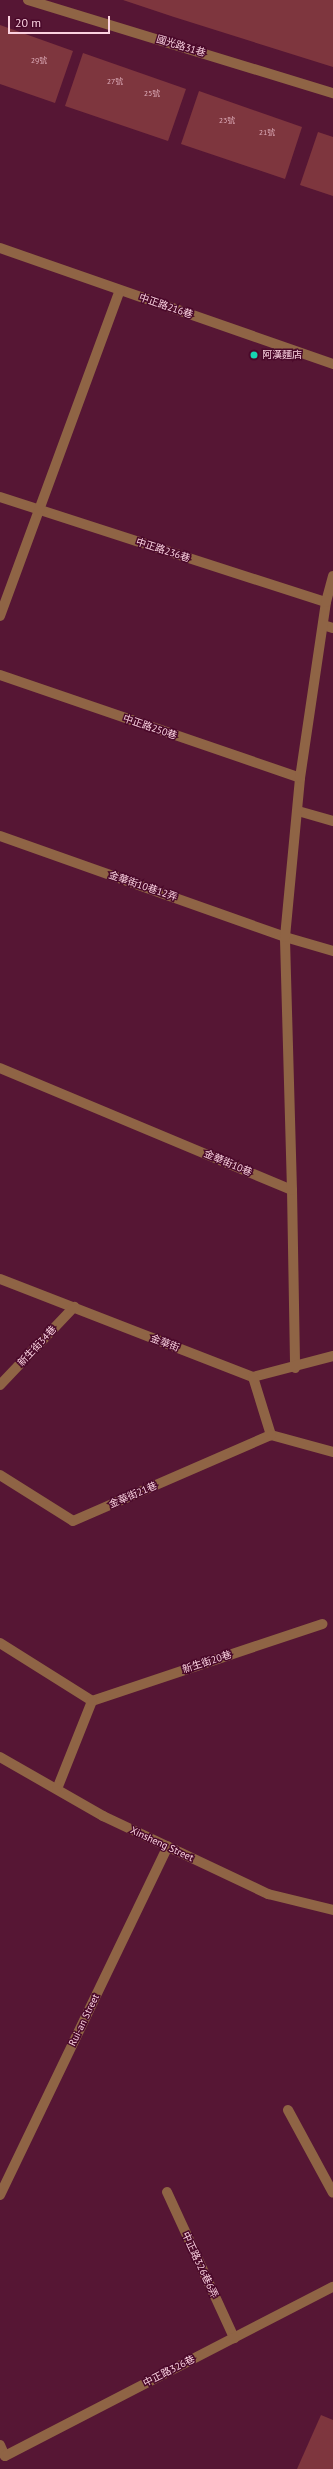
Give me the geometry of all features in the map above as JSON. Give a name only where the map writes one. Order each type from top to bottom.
[{"type":"street","name":"國光路31巷","points":[[28,0],[333,93]]},
{"type":"street","name":"中正路216巷","points":[[0,248],[333,364]]},
{"type":"street","points":[[0,616],[40,511],[120,290]]},
{"type":"street","name":"中正路236巷","points":[[0,497],[326,602]]},
{"type":"street","points":[[295,1368],[285,937],[300,778],[326,602],[333,576]]},
{"type":"street","points":[[323,625],[333,628]]},
{"type":"street","name":"中正路250巷","points":[[0,675],[300,778]]},
{"type":"street","points":[[298,811],[333,821]]},
{"type":"street","name":"金華街10巷12弄","points":[[0,836],[285,937],[333,951]]},
{"type":"street","name":"金華街10巷","points":[[0,1068],[292,1190]]},
{"type":"street","name":"金華街","points":[[0,1279],[254,1376]]},
{"type":"street","name":"新生街34巷","points":[[0,1385],[74,1308]]},
{"type":"street","points":[[333,1356],[295,1368],[254,1376],[271,1435],[333,1452]]},
{"type":"street","name":"金華街21巷","points":[[0,1475],[73,1521],[271,1435]]},
{"type":"street","name":"新生街20巷","points":[[92,1701],[322,1624]]},
{"type":"street","points":[[0,1643],[92,1701],[57,1789]]},
{"type":"street","name":"Xinsheng Street","points":[[0,1757],[103,1816],[268,1894],[333,1910]]},
{"type":"street","name":"Rui-an Street","points":[[0,2195],[168,1846]]},
{"type":"street","points":[[288,2110],[333,2193]]},
{"type":"street","name":"中正路326巷6弄","points":[[167,2192],[234,2338]]},
{"type":"street","name":"中正路326巷","points":[[0,2445],[5,2456],[333,2287]]},
{"type":"building","points":[[123,0],[333,0],[333,67],[174,17]]},
{"type":"building","points":[[0,25],[73,51],[55,103],[0,84]]},
{"type":"building","points":[[83,53],[186,89],[168,141],[65,106]]},
{"type":"building","points":[[199,91],[302,127],[285,179],[181,144]]},
{"type":"building","points":[[318,132],[333,137],[333,196],[300,185]]},
{"type":"building","points":[[321,2415],[333,2420],[333,2469],[297,2469]]},
{"type":"place","name":"阿漢麵店","points":[[254,355]]}]
